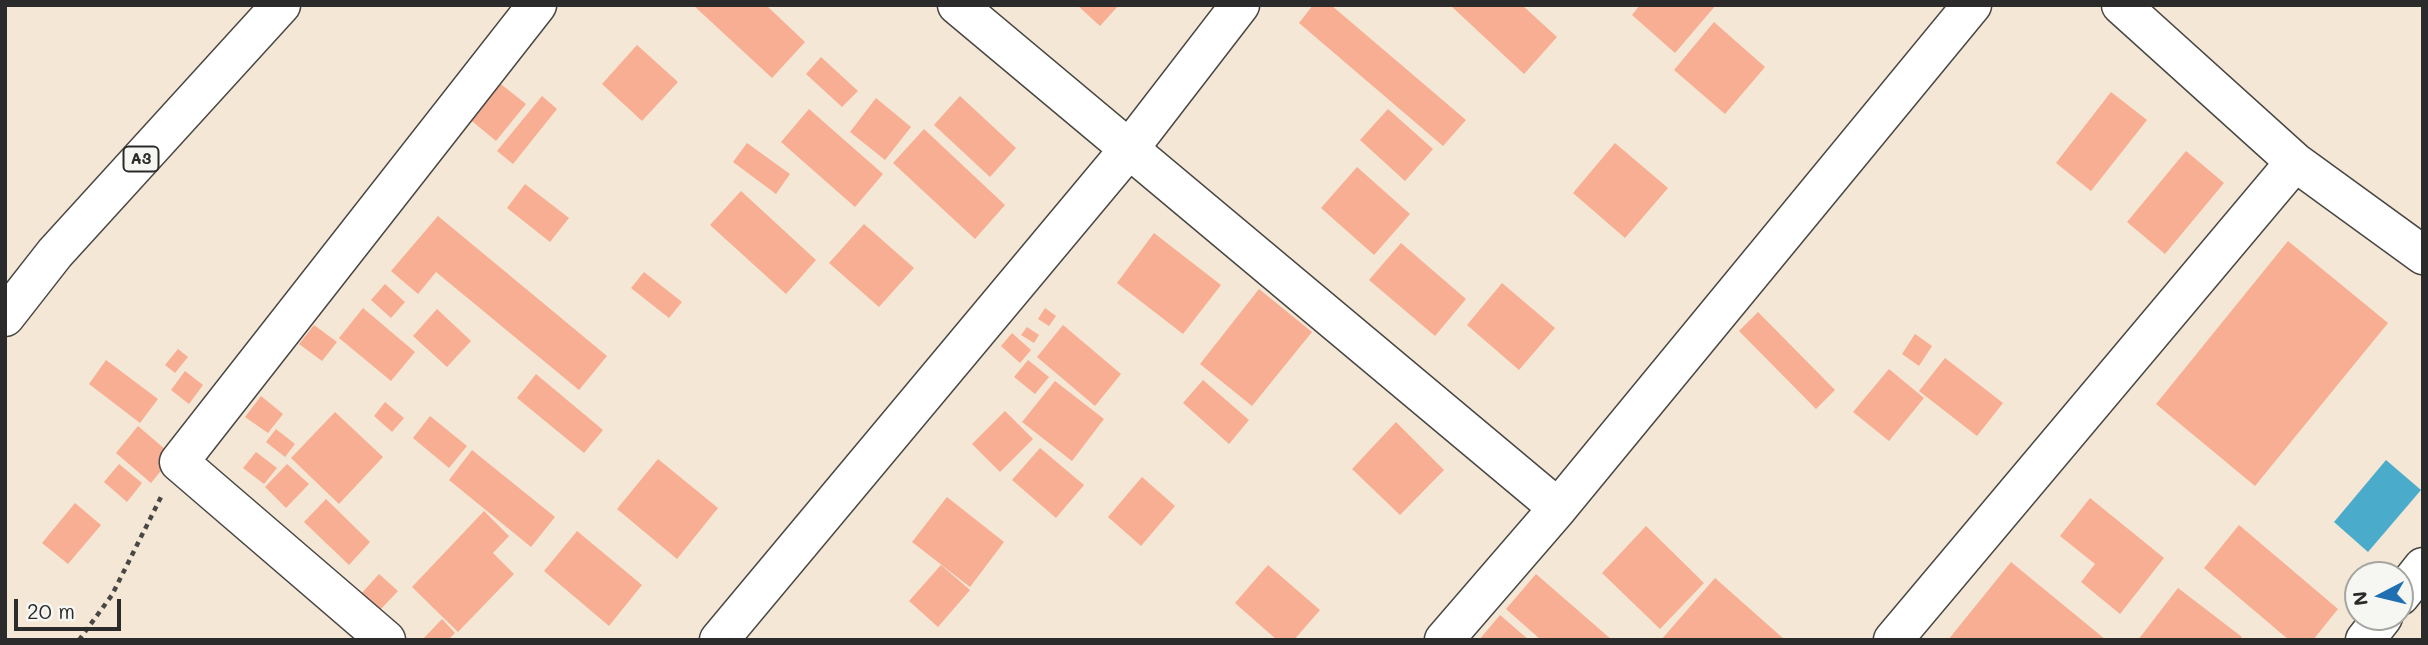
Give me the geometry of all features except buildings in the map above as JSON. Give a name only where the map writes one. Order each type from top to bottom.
[{"type":"main road","name":"A3","points":[[5,317],[55,253],[281,5]]},
{"type":"main road","points":[[386,640],[179,461],[537,5]]},
{"type":"main road","points":[[957,5],[1559,508]]},
{"type":"main road","points":[[719,640],[1129,149],[1240,5]]},
{"type":"main road","points":[[1444,640],[1559,508],[1972,5]]},
{"type":"main road","points":[[2121,5],[2295,162],[2423,256]]},
{"type":"main road","points":[[1893,640],[2295,162]]},
{"type":"path","points":[[79,640],[112,595],[179,461]]},
{"type":"water","points":[[2386,460],[2421,490],[2368,552],[2334,522]]}]
